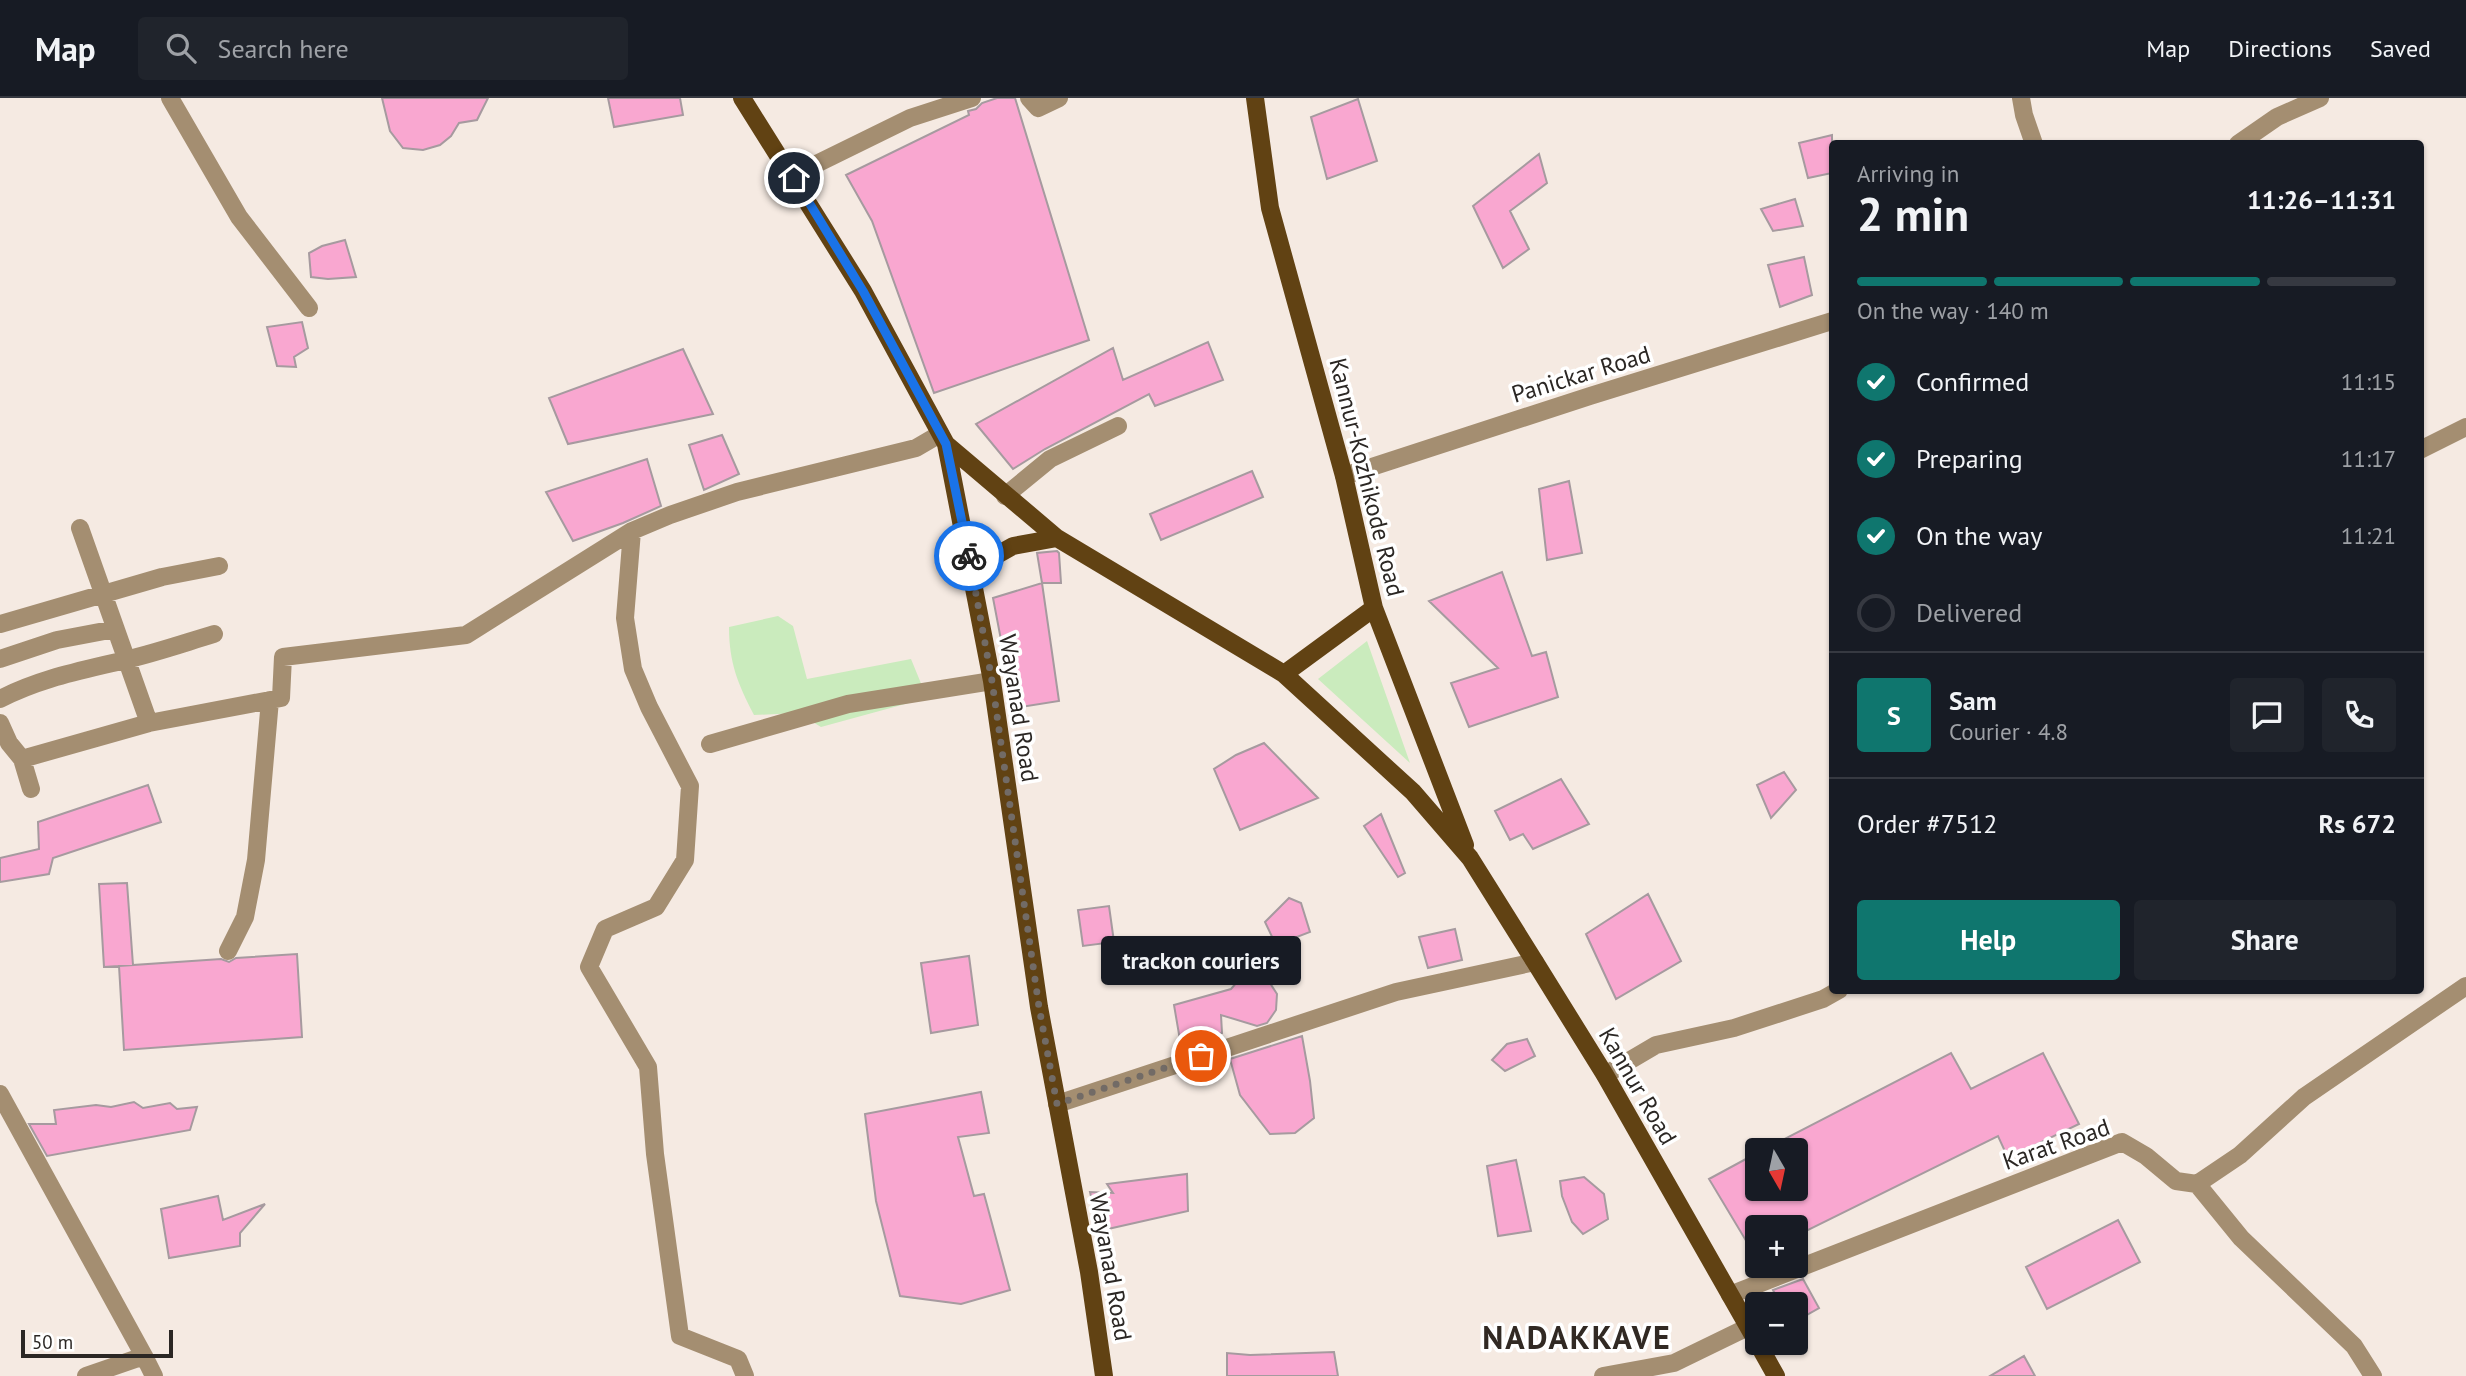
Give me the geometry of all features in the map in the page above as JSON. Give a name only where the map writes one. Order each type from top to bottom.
[{"type":"main road","name":"Wayanad Road","points":[[742,98],[863,291],[943,439],[972,569],[992,681],[1039,1007],[1089,1272],[1104,1376]]},
{"type":"main road","name":"Kannur-Kozhikode Road","points":[[1255,98],[1269,208],[1344,476],[1374,608],[1470,858]]},
{"type":"main road","points":[[943,439],[1056,538],[1284,674],[1413,792],[1470,858]]},
{"type":"main road","points":[[972,569],[1013,546],[1056,538]]},
{"type":"main road","points":[[1284,674],[1374,608]]},
{"type":"main road","name":"Kannur Road","points":[[1470,858],[1605,1075],[1745,1321]]},
{"type":"main road","name":"Kannur Road","points":[[1764,1355],[1776,1376]]},
{"type":"street","points":[[170,98],[239,217],[309,308]]},
{"type":"street","points":[[794,178],[800,172],[910,118],[972,98]]},
{"type":"street","points":[[1030,98],[1038,108],[1059,98]]},
{"type":"street","points":[[2021,98],[2033,140]]},
{"type":"street","points":[[2244,140],[2277,117],[2320,98]]},
{"type":"street","name":"Panickar Road","points":[[1344,476],[1829,322]]},
{"type":"street","points":[[1005,496],[1050,459],[1118,426]]},
{"type":"street","points":[[2424,448],[2466,427]]},
{"type":"street","points":[[22,759],[149,723],[281,698],[283,657],[466,635],[632,531],[670,515],[737,492],[943,439]]},
{"type":"street","points":[[80,528],[149,723]]},
{"type":"street","points":[[632,531],[625,618],[633,669],[649,707],[690,786],[685,860],[656,907],[605,929],[589,967],[648,1067],[655,1154],[680,1336],[738,1359],[744,1376]]},
{"type":"street","points":[[0,624],[162,577],[219,566]]},
{"type":"street","points":[[0,659],[57,640],[115,629]]},
{"type":"street","points":[[0,699],[27,685],[214,634]]},
{"type":"street","points":[[710,744],[848,704],[992,681]]},
{"type":"street","points":[[228,951],[245,917],[256,860],[270,700]]},
{"type":"street","points":[[0,723],[9,743],[22,759],[31,789]]},
{"type":"street","points":[[1057,1104],[1396,992],[1535,962]]},
{"type":"street","points":[[2372,1376],[2354,1346],[2241,1238],[2197,1184],[2240,1155],[2304,1097],[2466,986]]},
{"type":"street","points":[[1605,1075],[1656,1045],[1734,1028],[1832,994]]},
{"type":"street","points":[[2,1103],[154,1376]]},
{"type":"street","name":"Karat Road","points":[[1730,1295],[2122,1142],[2146,1156],[2176,1181],[2197,1184]]},
{"type":"street","points":[[1603,1376],[1674,1363],[1745,1340]]},
{"type":"street","points":[[86,1376],[145,1356]]},
{"type":"green space","points":[[778,616],[793,626],[807,679],[911,659],[927,698],[821,727],[798,713],[754,715],[736,673],[729,627]]},
{"type":"green space","points":[[1367,641],[1410,763],[1318,679]]},
{"type":"building","points":[[382,98],[488,98],[477,120],[459,123],[451,136],[440,145],[423,150],[403,148],[390,131]]},
{"type":"building","points":[[608,98],[680,98],[683,115],[614,127]]},
{"type":"building","points":[[997,98],[1015,98],[1089,340],[934,393],[872,221],[846,175],[969,115],[968,111]]},
{"type":"building","points":[[1358,99],[1377,161],[1327,179],[1311,117]]},
{"type":"building","points":[[1832,135],[1832,140],[1829,140],[1829,174],[1808,178],[1799,143]]},
{"type":"building","points":[[1539,154],[1547,183],[1510,211],[1529,249],[1503,268],[1473,206]]},
{"type":"building","points":[[1795,199],[1803,226],[1773,231],[1761,209]]},
{"type":"building","points":[[345,240],[356,277],[311,277],[309,253],[322,246]]},
{"type":"building","points":[[1804,257],[1812,295],[1780,307],[1768,265]]},
{"type":"building","points":[[302,322],[308,348],[294,357],[296,367],[277,366],[267,327]]},
{"type":"building","points":[[1208,342],[1223,380],[1155,406],[1149,394],[1013,469],[976,424],[1113,348],[1123,380]]},
{"type":"building","points":[[683,349],[713,414],[568,444],[549,398]]},
{"type":"building","points":[[722,435],[739,474],[704,490],[689,445]]},
{"type":"building","points":[[647,459],[661,506],[573,541],[546,492]]},
{"type":"building","points":[[1252,471],[1263,497],[1161,540],[1150,514]]},
{"type":"building","points":[[1569,481],[1582,553],[1547,560],[1539,489]]},
{"type":"building","points":[[1057,551],[1061,583],[1042,583],[1037,553]]},
{"type":"building","points":[[1502,572],[1532,656],[1546,652],[1558,697],[1469,727],[1451,683],[1498,668],[1429,601]]},
{"type":"building","points":[[1042,583],[1059,701],[1014,708],[993,598]]},
{"type":"building","points":[[1264,743],[1318,798],[1240,830],[1214,769],[1236,755]]},
{"type":"building","points":[[1784,772],[1796,790],[1771,818],[1757,785]]},
{"type":"building","points":[[1561,779],[1589,824],[1533,849],[1523,834],[1510,840],[1495,811]]},
{"type":"building","points":[[148,785],[161,822],[53,858],[49,874],[0,882],[0,858],[39,849],[38,822]]},
{"type":"building","points":[[1381,814],[1405,873],[1398,877],[1364,826]]},
{"type":"building","points":[[127,883],[133,965],[104,967],[99,884]]},
{"type":"building","points":[[1648,894],[1681,961],[1616,999],[1586,934]]},
{"type":"building","points":[[1289,898],[1301,903],[1310,932],[1276,945],[1265,922]]},
{"type":"building","points":[[1109,906],[1114,942],[1083,946],[1078,910]]},
{"type":"building","points":[[1455,929],[1462,960],[1428,968],[1419,937]]},
{"type":"building","points":[[297,954],[302,1037],[124,1050],[119,966],[221,959],[229,962],[236,958]]},
{"type":"building","points":[[969,956],[978,1025],[931,1033],[921,963]]},
{"type":"building","points":[[1252,975],[1268,980],[1277,994],[1276,1010],[1267,1023],[1257,1026],[1221,1015],[1222,1033],[1181,1046],[1174,1005],[1231,989],[1237,982]]},
{"type":"building","points":[[1302,1036],[1314,1118],[1295,1133],[1270,1134],[1240,1095],[1230,1059]]},
{"type":"building","points":[[1527,1039],[1535,1056],[1505,1071],[1492,1060],[1507,1044]]},
{"type":"building","points":[[1951,1053],[1971,1089],[2043,1053],[2079,1124],[2008,1158],[1998,1136],[1808,1230],[1808,1215],[1745,1215],[1745,1239],[1709,1179],[1745,1160],[1745,1201],[1808,1201],[1808,1138],[1786,1138]]},
{"type":"building","points":[[981,1092],[989,1133],[958,1137],[974,1196],[984,1194],[1010,1290],[961,1304],[900,1296],[876,1201],[865,1114]]},
{"type":"building","points":[[134,1102],[143,1108],[170,1103],[177,1109],[197,1107],[190,1130],[47,1156],[29,1124],[56,1124],[54,1110],[96,1105],[111,1107]]},
{"type":"building","points":[[1516,1160],[1531,1231],[1498,1236],[1487,1166]]},
{"type":"building","points":[[1187,1174],[1188,1211],[1099,1231],[1090,1192],[1113,1193],[1107,1184]]},
{"type":"building","points":[[1584,1177],[1604,1194],[1608,1219],[1583,1234],[1572,1222],[1562,1196],[1560,1181]]},
{"type":"building","points":[[218,1196],[223,1220],[265,1204],[240,1233],[240,1246],[169,1258],[161,1209]]},
{"type":"building","points":[[2118,1220],[2140,1262],[2047,1309],[2026,1267]]},
{"type":"building","points":[[1803,1279],[1819,1308],[1808,1314],[1808,1292],[1773,1290]]},
{"type":"building","points":[[1334,1352],[1338,1376],[1227,1376],[1227,1353],[1250,1355]]},
{"type":"building","points":[[2024,1356],[2035,1376],[1990,1376]]},
{"type":"way so far","points":[[969,556],[992,681],[1039,1007],[1057,1104],[1201,1056]]},
{"type":"place","name":"trackon couriers","points":[[1201,1056]]},
{"type":"district","name":"NADAKKAVE","points":[[1577,1337]]},
{"type":"route","points":[[794,178],[863,291],[946,444],[969,556]]}]
